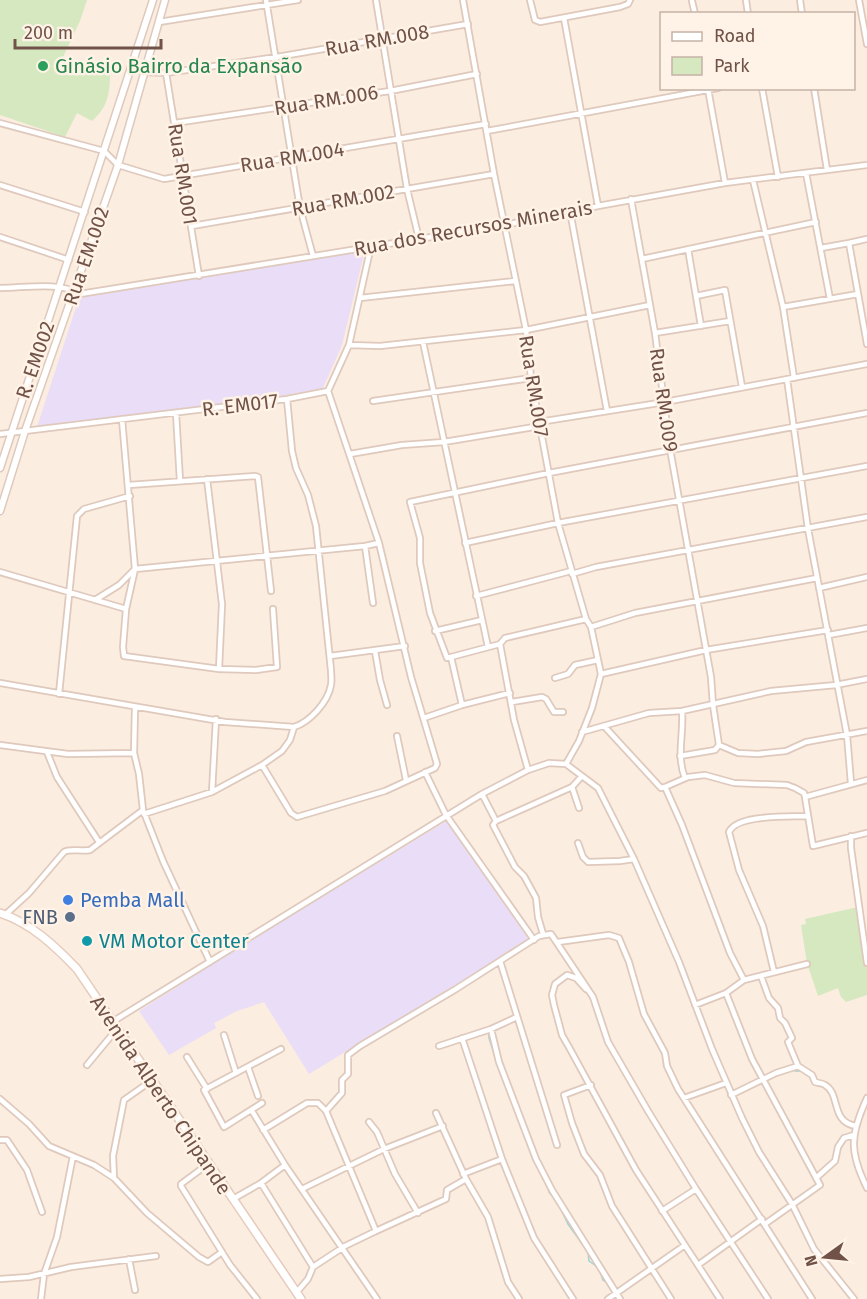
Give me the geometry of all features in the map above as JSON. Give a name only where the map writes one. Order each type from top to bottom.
[{"type":"main road","name":"Avenida Alberto Chipande","points":[[3,914],[45,938],[77,969],[111,1023],[299,1296]]},
{"type":"street","name":"Rua EM.002","points":[[60,287],[153,0]]},
{"type":"street","name":"Rua EM.002","points":[[0,511],[25,431],[77,292],[118,165],[165,0]]},
{"type":"street","points":[[159,22],[266,2],[298,0]]},
{"type":"street","points":[[376,0],[406,189],[419,239]]},
{"type":"street","name":"Rua RM.007","points":[[463,0],[494,174],[526,330],[531,378],[558,523],[586,619],[591,627],[601,674],[592,708],[566,764]]},
{"type":"street","points":[[530,0],[535,20],[540,22],[620,7],[628,4],[630,0]]},
{"type":"street","points":[[859,0],[867,44]]},
{"type":"street","points":[[266,2],[277,57],[300,208],[313,256]]},
{"type":"street","points":[[564,18],[598,206]]},
{"type":"street","name":"Rua RM.008","points":[[144,72],[166,73],[277,57],[468,24]]},
{"type":"street","name":"Rua RM.001","points":[[166,73],[199,276]]},
{"type":"street","name":"Rua RM.006","points":[[175,123],[390,91],[477,74]]},
{"type":"street","points":[[487,131],[702,90]]},
{"type":"street","points":[[708,90],[724,183]]},
{"type":"street","points":[[762,90],[778,177]]},
{"type":"street","points":[[814,90],[827,170]]},
{"type":"street","points":[[0,123],[104,151]]},
{"type":"street","name":"Rua RM.004","points":[[104,151],[118,165],[164,179],[486,124]]},
{"type":"street","name":"Rua dos Recursos Minerais","points":[[77,292],[199,276],[505,225],[631,199],[724,183],[867,165]]},
{"type":"street","points":[[807,173],[830,299]]},
{"type":"street","name":"Rua RM.002","points":[[192,226],[494,174]]},
{"type":"street","points":[[753,180],[783,308],[794,378]]},
{"type":"street","points":[[0,185],[85,212]]},
{"type":"street","name":"Rua RM.009","points":[[631,199],[655,333],[670,449],[711,677],[719,745]]},
{"type":"street","points":[[570,211],[607,411]]},
{"type":"street","points":[[642,259],[816,222]]},
{"type":"street","points":[[0,237],[69,260]]},
{"type":"street","points":[[821,248],[867,239]]},
{"type":"street","points":[[849,243],[867,344]]},
{"type":"street","points":[[262,765],[291,813],[297,817],[385,791],[435,768],[437,764],[411,677],[379,543],[367,513],[328,391],[349,345],[371,246]]},
{"type":"street","points":[[688,249],[701,326]]},
{"type":"street","points":[[360,298],[515,281]]},
{"type":"street","points":[[0,288],[60,287],[77,292]]},
{"type":"street","name":"R. EM002","points":[[0,468],[60,287]]},
{"type":"street","points":[[696,296],[725,290],[742,387]]},
{"type":"street","points":[[783,308],[858,294]]},
{"type":"street","points":[[349,345],[380,346],[526,330],[650,305]]},
{"type":"street","points":[[655,333],[730,321]]},
{"type":"street","points":[[423,342],[488,647]]},
{"type":"street","points":[[350,454],[444,441],[867,364]]},
{"type":"street","points":[[373,401],[531,378]]},
{"type":"street","points":[[787,379],[808,529],[847,735],[851,783]]},
{"type":"street","name":"R. EM017","points":[[0,434],[287,399],[328,391]]},
{"type":"street","points":[[0,683],[225,722],[294,727],[304,723],[321,704],[331,687],[330,656],[316,526],[308,495],[296,468],[292,451],[287,399]]},
{"type":"street","points":[[176,413],[180,481]]},
{"type":"street","points":[[586,619],[505,638],[500,644],[447,658],[435,631],[420,563],[420,538],[410,502],[670,449],[867,413]]},
{"type":"street","points":[[122,419],[135,569],[126,609],[124,656],[219,669],[256,670],[277,667],[273,609]]},
{"type":"street","points":[[465,543],[558,523],[867,466]]},
{"type":"street","points":[[129,485],[207,478],[258,477],[271,591]]},
{"type":"street","points":[[207,478],[222,604],[219,669]]},
{"type":"street","points":[[59,694],[77,516],[84,509],[130,496]]},
{"type":"street","points":[[477,596],[596,567],[867,518]]},
{"type":"street","points":[[95,600],[119,585],[135,569],[379,543]]},
{"type":"street","points":[[365,546],[373,603]]},
{"type":"street","points":[[0,572],[126,609]]},
{"type":"street","points":[[819,588],[867,577]]},
{"type":"street","points":[[591,627],[635,613],[817,578]]},
{"type":"street","points":[[435,631],[482,620]]},
{"type":"street","points":[[601,674],[706,650],[867,628]]},
{"type":"street","points":[[500,644],[514,720],[528,770]]},
{"type":"street","points":[[330,656],[405,646]]},
{"type":"street","points":[[375,651],[387,705]]},
{"type":"street","points":[[451,657],[462,705]]},
{"type":"street","points":[[555,678],[568,674],[575,665],[598,660]]},
{"type":"street","points":[[582,732],[649,712],[682,711],[771,691],[836,685],[867,679]]},
{"type":"street","points":[[424,718],[462,705],[510,693]]},
{"type":"street","points":[[512,702],[542,697],[546,699],[554,712],[563,712]]},
{"type":"street","points":[[135,708],[134,753],[143,812],[210,963]]},
{"type":"street","points":[[682,711],[683,738],[680,756],[681,769],[685,778]]},
{"type":"street","points":[[212,792],[216,719]]},
{"type":"street","points":[[604,726],[661,788],[685,778],[705,775],[734,783],[787,785],[804,794],[813,846],[867,833]]},
{"type":"street","points":[[3,914],[28,893],[67,850],[83,852],[90,850],[143,812],[212,792],[262,765],[282,751],[290,740],[294,727]]},
{"type":"street","points":[[680,756],[715,750],[719,745],[738,753],[758,754],[786,751],[806,742],[867,731]]},
{"type":"street","points":[[397,736],[406,780]]},
{"type":"street","points":[[0,745],[68,754],[134,753]]},
{"type":"street","points":[[47,751],[57,777],[99,842]]},
{"type":"street","points":[[111,1023],[482,794],[542,764],[566,764],[598,788],[634,859],[679,962],[731,1095],[759,1152],[792,1204],[814,1249],[854,1299]]},
{"type":"street","points":[[424,772],[446,815],[534,940]]},
{"type":"street","points":[[543,934],[536,898],[524,876],[515,867],[493,825],[496,821],[572,787],[582,776]]},
{"type":"street","points":[[805,797],[867,780]]},
{"type":"street","points":[[572,787],[579,808]]},
{"type":"street","points":[[665,787],[730,953],[744,980]]},
{"type":"street","points":[[482,794],[496,821]]},
{"type":"street","points":[[774,972],[763,926],[739,870],[729,832],[731,827],[737,824],[764,818],[807,816]]},
{"type":"street","points":[[851,836],[867,963]]},
{"type":"street","points":[[578,843],[583,857],[588,862],[634,859]]},
{"type":"street","points":[[326,1111],[338,1101],[342,1093],[342,1080],[348,1074],[348,1054],[543,934],[551,934],[589,990],[608,1042],[696,1189],[768,1299]]},
{"type":"street","points":[[558,942],[609,935],[619,938],[629,962],[644,1014],[665,1053],[671,1074],[721,1158],[812,1299]]},
{"type":"street","points":[[500,961],[557,1145]]},
{"type":"street","points":[[694,1005],[726,993],[744,980],[807,964]]},
{"type":"street","points":[[589,990],[584,988],[576,978],[567,975],[555,984],[552,995],[562,1035],[636,1170],[720,1299]]},
{"type":"street","points":[[761,976],[769,998],[778,1008],[780,1018],[792,1038],[788,1042],[798,1066],[812,1075],[815,1082],[825,1085],[833,1096],[840,1116],[846,1123],[856,1126]]},
{"type":"street","points":[[698,1265],[729,1241],[820,1185],[752,1059],[726,993]]},
{"type":"street","points":[[440,1046],[491,1029],[517,1017]]},
{"type":"street","points":[[491,1029],[499,1062],[537,1159],[552,1190],[620,1299]]},
{"type":"street","points":[[87,1065],[116,1030]]},
{"type":"street","points":[[224,1035],[236,1073]]},
{"type":"street","points":[[462,1038],[502,1159],[534,1238],[573,1299]]},
{"type":"street","points":[[262,1103],[224,1127],[204,1090],[281,1049]]},
{"type":"street","points":[[187,1057],[207,1089]]},
{"type":"street","points":[[731,1095],[787,1068],[798,1066]]},
{"type":"street","points":[[248,1067],[258,1096]]},
{"type":"street","points":[[114,1178],[113,1156],[124,1101],[151,1081]]},
{"type":"street","points":[[684,1098],[726,1083]]},
{"type":"street","points":[[591,1085],[564,1095],[572,1123],[584,1154],[600,1175],[612,1206],[671,1299]]},
{"type":"street","points":[[867,1098],[854,1135],[855,1160],[867,1188]]},
{"type":"street","points":[[0,1099],[29,1124],[49,1146],[94,1165],[114,1178],[147,1213],[199,1257],[208,1262],[222,1252]]},
{"type":"street","points":[[263,1130],[307,1103],[318,1103],[326,1111],[376,1231]]},
{"type":"street","points":[[252,1111],[285,1165],[377,1299]]},
{"type":"street","points":[[436,1113],[465,1177],[488,1217],[510,1286],[519,1299]]},
{"type":"street","points":[[369,1122],[418,1213]]},
{"type":"street","points":[[302,1189],[384,1149],[443,1126]]},
{"type":"street","points":[[816,1178],[835,1161],[840,1143],[844,1138],[854,1135]]},
{"type":"street","points":[[0,1140],[7,1140],[27,1170],[42,1212]]},
{"type":"street","points":[[41,1299],[44,1274],[57,1237],[73,1156]]},
{"type":"street","points":[[299,1296],[313,1267],[376,1231],[446,1199],[447,1190],[465,1177],[502,1159]]},
{"type":"street","points":[[208,1164],[182,1186],[222,1252],[257,1299]]},
{"type":"street","points":[[233,1199],[261,1183],[285,1165]]},
{"type":"street","points":[[261,1183],[313,1267]]},
{"type":"street","points":[[662,1211],[696,1189]]},
{"type":"street","points":[[608,1299],[685,1245]]},
{"type":"street","points":[[1,1278],[15,1279],[71,1267],[156,1256]]},
{"type":"street","points":[[129,1259],[135,1290]]},
{"type":"shaded area","points":[[365,250],[342,345],[323,388],[287,395],[37,427],[79,298]]},
{"type":"shaded area","points":[[448,820],[529,940],[309,1074],[264,1002],[237,1011],[214,1023],[216,1028],[169,1055],[139,1011]]},
{"type":"green space","name":"Ginásio Bairro da Expansão","points":[[0,0],[87,0],[63,57],[110,74],[107,100],[92,121],[77,113],[65,137],[0,115]]},
{"type":"green space","points":[[858,907],[867,965],[867,995],[846,1002],[841,997],[838,988],[818,996],[807,963],[801,925],[806,924],[805,919]]},
{"type":"waterway","points":[[498,1028],[510,1023]]},
{"type":"waterway","points":[[489,1030],[489,1038],[496,1060]]},
{"type":"waterway","points":[[795,1071],[802,1071]]},
{"type":"waterway","points":[[476,1073],[480,1086]]},
{"type":"waterway","points":[[835,1096],[839,1108]]},
{"type":"waterway","points":[[547,1184],[549,1192],[558,1203],[568,1224],[588,1252],[589,1261],[599,1268],[603,1280],[608,1283]]},
{"type":"waterway","points":[[520,1197],[526,1210]]},
{"type":"place","name":"Ginásio Bairro da Expansão","points":[[43,66]]},
{"type":"place","name":"Pemba Mall","points":[[68,900]]},
{"type":"place","name":"FNB","points":[[70,917]]},
{"type":"place","name":"VM Motor Center","points":[[87,941]]}]
